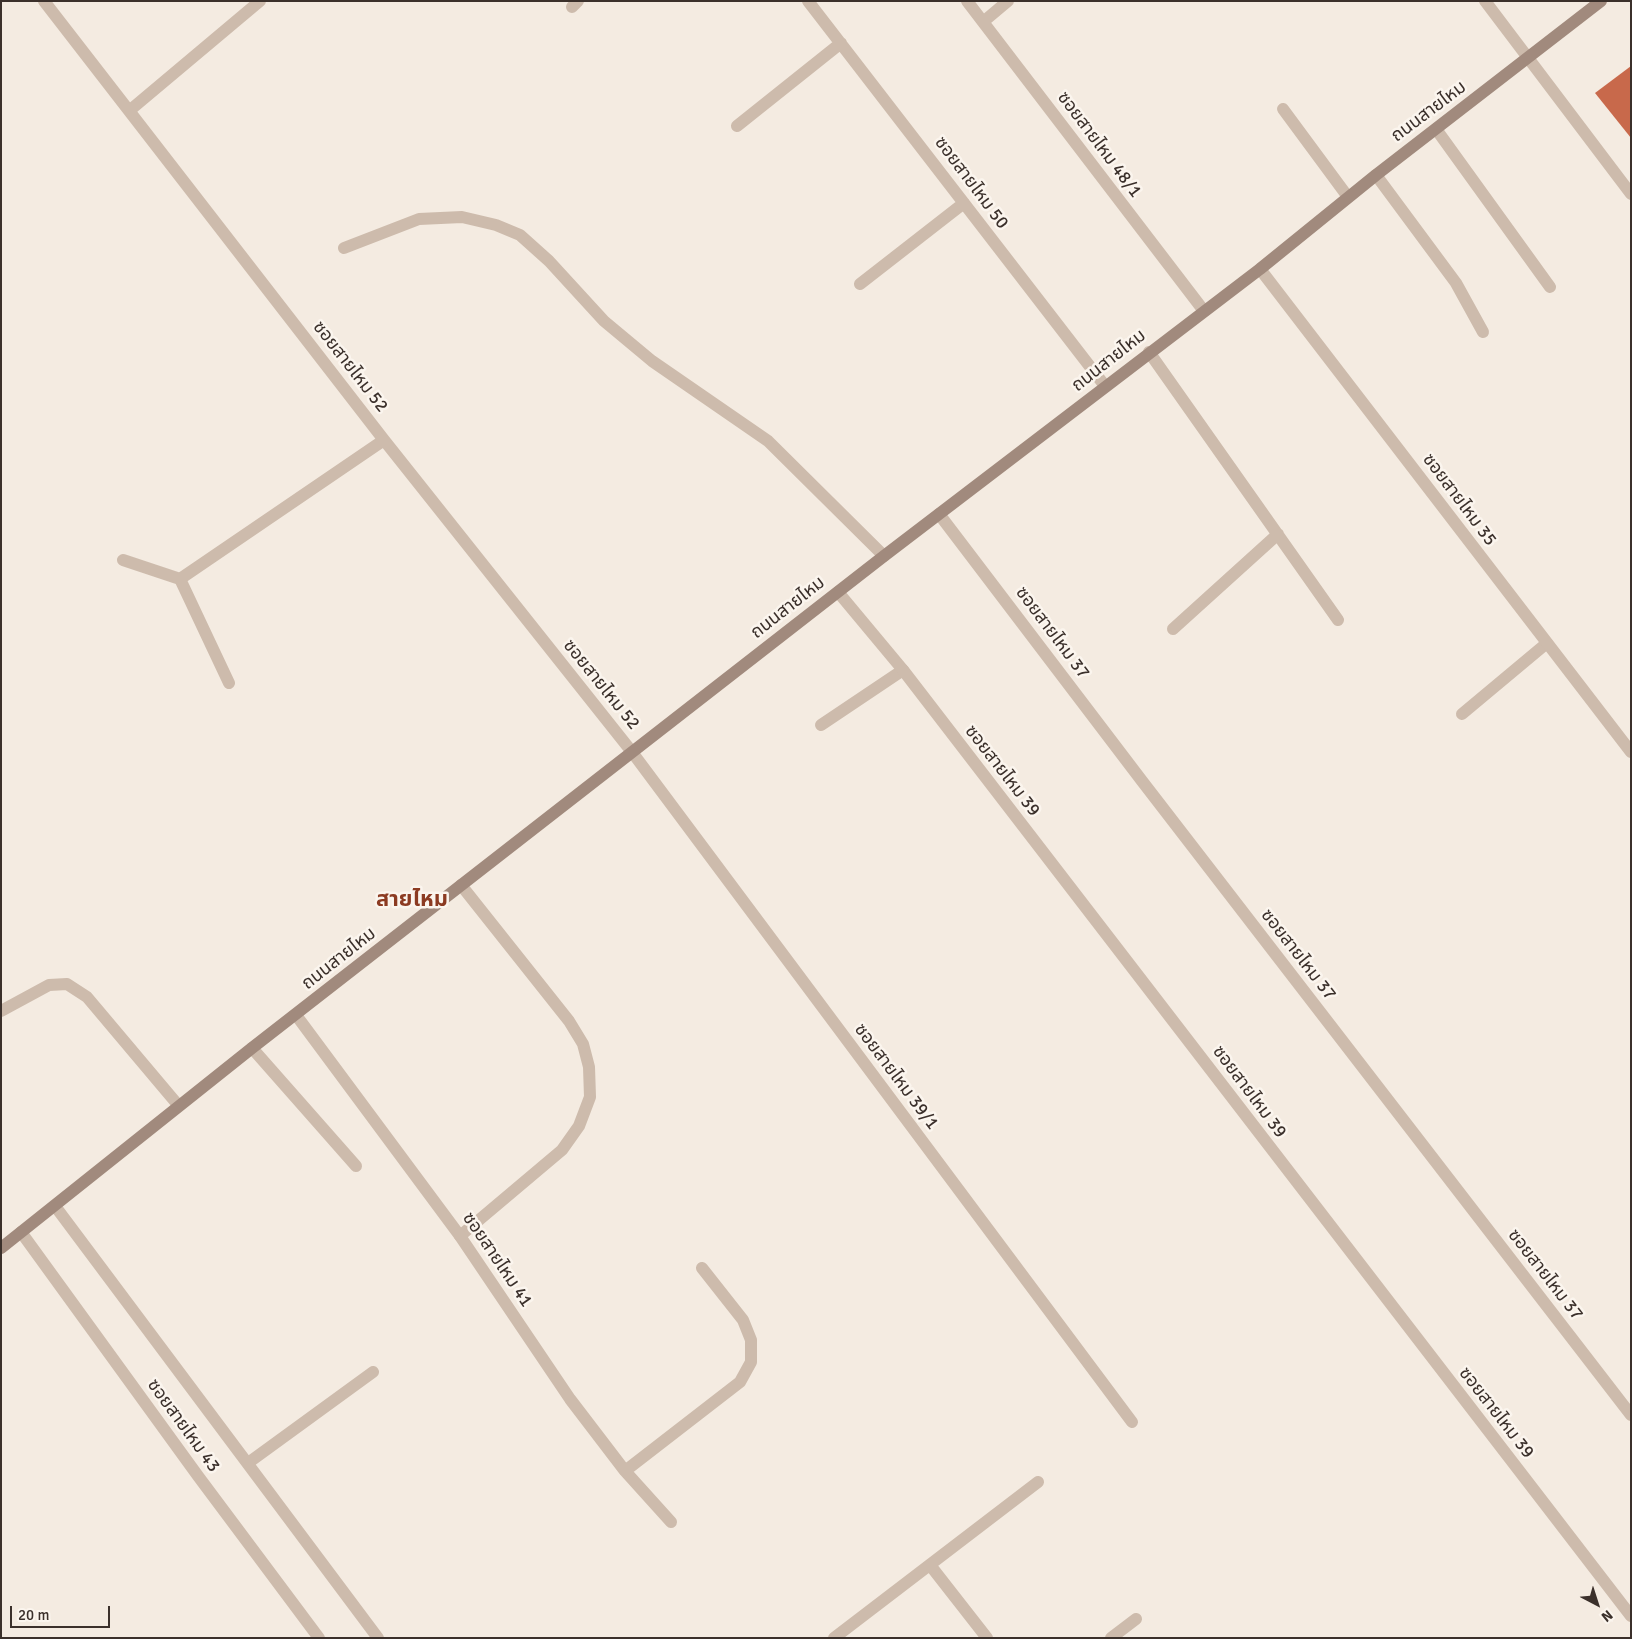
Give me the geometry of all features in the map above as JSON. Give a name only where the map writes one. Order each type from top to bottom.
[{"type":"main road","name":"ถนนสายไหม","points":[[1,1248],[178,1105],[884,556],[1260,269],[1348,197],[1601,1]]},
{"type":"street","name":"ซอยสายไหม 52","points":[[44,1],[384,440],[632,752]]},
{"type":"street","points":[[129,111],[260,1]]},
{"type":"street","name":"ซอยสายไหม 50","points":[[808,1],[1105,386]]},
{"type":"street","name":"ซอยสายไหม 48/1","points":[[967,1],[1204,311]]},
{"type":"street","points":[[983,22],[1008,1]]},
{"type":"street","points":[[1485,1],[1631,194]]},
{"type":"street","points":[[737,126],[841,43]]},
{"type":"street","points":[[1283,109],[1348,197]]},
{"type":"street","points":[[1436,130],[1550,287]]},
{"type":"street","points":[[1376,175],[1456,283],[1483,332]]},
{"type":"street","points":[[860,284],[964,203]]},
{"type":"street","points":[[344,248],[419,219],[462,217],[496,224],[520,235],[549,261],[604,321],[652,361],[768,442],[884,556]]},
{"type":"street","name":"ซอยสายไหม 35","points":[[1260,269],[1631,752]]},
{"type":"street","points":[[1149,352],[1338,620]]},
{"type":"street","points":[[180,579],[384,440]]},
{"type":"street","name":"ซอยสายไหม 37","points":[[939,514],[1154,797],[1631,1415]]},
{"type":"street","points":[[1173,629],[1278,534]]},
{"type":"street","points":[[123,560],[180,579],[205,627],[228,683]]},
{"type":"street","name":"ซอยสายไหม 39","points":[[838,592],[902,670],[1631,1616]]},
{"type":"street","points":[[1462,714],[1546,643]]},
{"type":"street","points":[[821,725],[902,670]]},
{"type":"street","name":"ซอยสายไหม 39/1","points":[[632,752],[1132,1422]]},
{"type":"street","points":[[460,1236],[562,1150],[579,1126],[590,1097],[589,1067],[583,1044],[569,1021],[461,885]]},
{"type":"street","points":[[1,1011],[49,985],[67,984],[87,997],[178,1105]]},
{"type":"street","name":"ซอยสายไหม 41","points":[[296,1015],[460,1236],[547,1366],[625,1471],[671,1522]]},
{"type":"street","points":[[252,1048],[356,1166]]},
{"type":"street","points":[[55,1206],[378,1638]]},
{"type":"street","name":"ซอยสายไหม 43","points":[[21,1232],[192,1468],[319,1638]]},
{"type":"street","points":[[625,1471],[740,1382],[751,1362],[751,1340],[743,1320],[702,1268]]},
{"type":"street","points":[[248,1463],[373,1372]]},
{"type":"street","points":[[834,1638],[1038,1482]]},
{"type":"street","points":[[930,1565],[987,1638]]},
{"type":"street","points":[[1111,1638],[1136,1619]]},
{"type":"building","points":[[1631,66],[1631,138],[1595,93]]},
{"type":"district","name":"สายไหม","points":[[412,900]]}]
